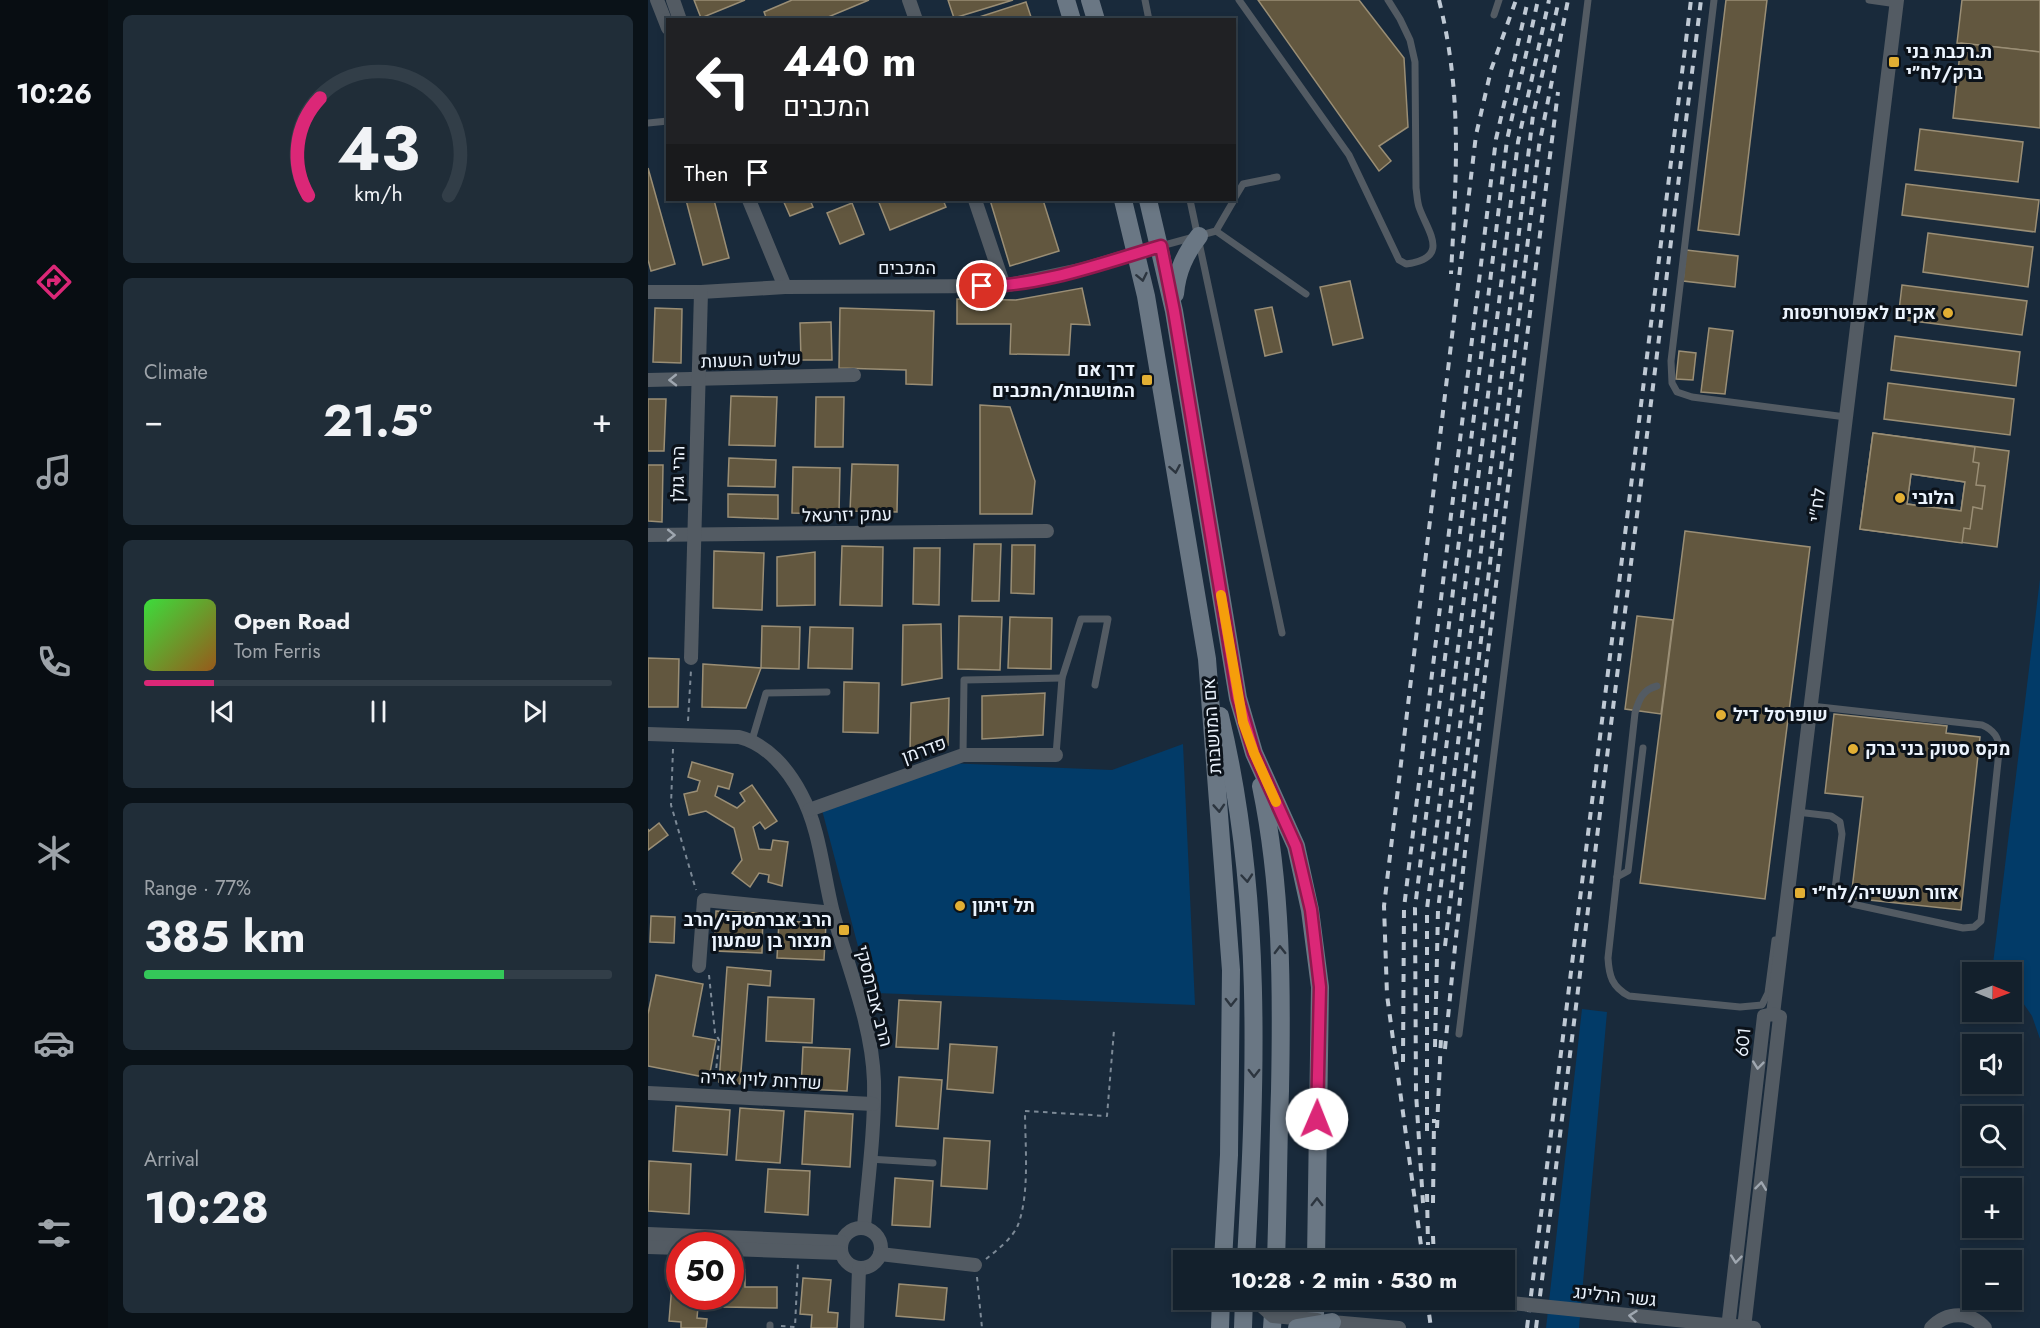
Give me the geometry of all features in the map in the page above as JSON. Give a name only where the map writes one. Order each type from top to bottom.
[{"type":"main road","points":[[1066,0],[1071,18]]},
{"type":"main road","points":[[1090,0],[1095,18]]},
{"type":"main road","name":"אם המושבות","points":[[1123,201],[1137,253],[1207,659],[1231,970],[1229,1155],[1224,1250]]},
{"type":"main road","name":"אם המושבות","points":[[1148,201],[1161,246],[1174,311],[1238,698],[1254,753],[1296,846],[1311,910],[1320,987],[1316,1250]]},
{"type":"main road","points":[[1174,311],[1180,268],[1185,255],[1208,233]]},
{"type":"main road","points":[[1207,659],[1238,799],[1250,910],[1255,1018],[1254,1112],[1247,1250]]},
{"type":"main road","points":[[1254,753],[1270,831],[1280,940],[1276,1250]]},
{"type":"main road","points":[[1277,1236],[1284,1250]]},
{"type":"main road","points":[[1220,1328],[1221,1310]]},
{"type":"main road","points":[[1243,1328],[1244,1310]]},
{"type":"main road","points":[[1314,1328],[1315,1310]]},
{"type":"main road","points":[[1297,1328],[1332,1322]]},
{"type":"street","points":[[657,0],[666,23]]},
{"type":"street","points":[[673,0],[679,18]]},
{"type":"street","points":[[909,0],[915,18]]},
{"type":"street","name":"לח\"י","points":[[1773,1014],[1897,2]]},
{"type":"street","points":[[749,201],[785,287]]},
{"type":"street","points":[[975,201],[1004,286]]},
{"type":"street","name":"המכבים","points":[[648,292],[701,292],[785,287],[1004,286],[1084,269],[1161,246]]},
{"type":"street","name":"הרי גולן","points":[[691,658],[701,292]]},
{"type":"street","name":"שלוש השעות","points":[[648,380],[854,375]]},
{"type":"street","name":"עמק יזרעאל","points":[[648,535],[1047,531]]},
{"type":"street","points":[[648,734],[745,738]]},
{"type":"street","name":"הרב אברמסקי","points":[[745,738],[772,755],[785,769],[809,810],[833,913],[871,1046],[873,1104],[864,1227]]},
{"type":"street","name":"פדרמן","points":[[809,810],[963,755],[1056,755]]},
{"type":"street","points":[[699,966],[704,900],[833,913]]},
{"type":"street","name":"601","points":[[1728,1328],[1764,1016],[1773,1014],[1780,1017],[1744,1328]]},
{"type":"street","name":"שדרות לוין אריה","points":[[648,1093],[873,1104]]},
{"type":"street","points":[[864,1227],[876,1234],[880,1240],[880,1254],[872,1265],[859,1268],[848,1264],[841,1248],[852,1229],[864,1227]]},
{"type":"street","points":[[648,1234],[841,1248]]},
{"type":"street","points":[[648,1246],[666,1247]]},
{"type":"street","points":[[744,1250],[799,1252],[841,1248]]},
{"type":"street","points":[[880,1254],[975,1265]]},
{"type":"street","points":[[857,1328],[859,1268]]},
{"type":"street","name":"גשר הרלינג","points":[[1515,1303],[1754,1328]]},
{"type":"street","points":[[1273,1314],[1399,1328]]},
{"type":"street","points":[[1931,1328],[1944,1318],[1964,1315],[1972,1317],[1985,1328]]},
{"type":"lane","points":[[1145,0],[1149,18]]},
{"type":"lane","points":[[1239,0],[1349,155],[1399,260],[1406,264],[1425,258],[1432,248],[1433,239],[1419,207],[1416,188],[1415,62],[1410,40],[1388,0]]},
{"type":"lane","points":[[1494,15],[1499,0]]},
{"type":"lane","points":[[1459,1034],[1588,0]]},
{"type":"lane","points":[[1714,0],[1671,361],[1672,383],[1677,392],[1692,397],[1846,417]]},
{"type":"lane","points":[[1869,0],[1897,2]]},
{"type":"lane","points":[[648,123],[666,121]]},
{"type":"lane","points":[[1236,196],[1243,184],[1277,177]]},
{"type":"lane","points":[[1191,201],[1208,233],[1282,633]]},
{"type":"lane","points":[[1161,246],[1208,233],[1232,201]]},
{"type":"lane","points":[[1208,233],[1306,294]]},
{"type":"lane","points":[[1056,755],[1062,678],[1082,619],[1108,619],[1095,685]]},
{"type":"lane","points":[[963,755],[964,680],[1062,678]]},
{"type":"lane","points":[[1657,686],[1647,690],[1635,714],[1608,970],[1616,988],[1629,996],[1740,1007],[1762,1005],[1768,993],[1779,916],[1784,916]]},
{"type":"lane","points":[[745,738],[766,693],[827,692]]},
{"type":"lane","points":[[1797,812],[1831,816],[1840,822],[1842,834],[1835,889],[1852,904],[1963,928],[1974,927],[1981,921],[2000,752],[1998,738],[1982,725],[1810,706]]},
{"type":"lane","points":[[1617,877],[1628,871],[1643,748]]},
{"type":"lane","points":[[869,1159],[933,1162]]},
{"type":"path","points":[[687,735],[691,658]]},
{"type":"path","points":[[982,1328],[975,1265],[1004,1244],[1017,1226],[1025,1180],[1025,1111],[1107,1116],[1114,1030]]},
{"type":"path","points":[[770,1327],[795,1328],[799,1252]]},
{"type":"shaded area","points":[[2040,579],[2040,1039],[2032,1016],[2022,1002],[2022,962],[1993,962]]},
{"type":"shaded area","points":[[1183,744],[1195,1005],[875,993],[860,954],[822,810],[947,763],[1112,770]]},
{"type":"shaded area","points":[[1582,1009],[1607,1012],[1579,1328],[1546,1328]]},
{"type":"building","points":[[694,0],[745,0],[701,18]]},
{"type":"building","points":[[792,0],[869,0],[826,18],[766,18],[764,12]]},
{"type":"building","points":[[948,0],[1013,0],[954,18]]},
{"type":"building","points":[[1258,0],[1359,0],[1404,58],[1408,127],[1379,146],[1391,161],[1379,171]]},
{"type":"building","points":[[1726,0],[1767,0],[1739,235],[1698,230]]},
{"type":"building","points":[[1962,0],[2040,0],[2040,52],[1957,43]]},
{"type":"building","points":[[1026,2],[1031,18],[976,18]]},
{"type":"building","points":[[1961,43],[2040,52],[2040,128],[1953,118]]},
{"type":"building","points":[[1920,129],[2023,142],[2018,182],[1915,170]]},
{"type":"building","points":[[648,168],[675,264],[651,271],[648,260]]},
{"type":"building","points":[[1906,184],[2039,200],[2035,232],[1902,215]]},
{"type":"building","points":[[686,201],[714,201],[729,258],[703,265]]},
{"type":"building","points":[[783,201],[810,201],[813,207],[790,216]]},
{"type":"building","points":[[878,201],[943,201],[946,207],[890,230]]},
{"type":"building","points":[[990,201],[1043,201],[1059,251],[1010,266]]},
{"type":"building","points":[[852,203],[864,234],[840,244],[827,213]]},
{"type":"building","points":[[1928,233],[2033,247],[2028,287],[1923,272]]},
{"type":"building","points":[[1686,250],[1738,256],[1735,287],[1683,281]]},
{"type":"building","points":[[1350,281],[1363,338],[1333,345],[1320,287]]},
{"type":"building","points":[[1902,285],[2027,301],[2022,335],[1898,319]]},
{"type":"building","points":[[1082,288],[1090,325],[1071,324],[1069,355],[1010,354],[1011,324],[957,324],[957,299],[1016,300]]},
{"type":"building","points":[[1272,307],[1282,352],[1265,356],[1255,310]]},
{"type":"building","points":[[655,308],[682,309],[681,363],[653,362]]},
{"type":"building","points":[[840,308],[934,311],[932,385],[906,384],[906,370],[839,368]]},
{"type":"building","points":[[831,322],[832,360],[801,360],[800,323]]},
{"type":"building","points":[[1709,328],[1733,331],[1725,394],[1701,392]]},
{"type":"building","points":[[1895,336],[2020,352],[2016,386],[1891,370]]},
{"type":"building","points":[[1679,351],[1696,353],[1693,380],[1676,379]]},
{"type":"building","points":[[1888,383],[2014,399],[2010,435],[1884,419]]},
{"type":"building","points":[[731,396],[777,397],[775,446],[729,445]]},
{"type":"building","points":[[816,397],[844,397],[843,447],[815,447]]},
{"type":"building","points":[[648,399],[666,399],[664,451],[648,451]]},
{"type":"building","points":[[980,405],[1010,407],[1035,481],[1032,514],[980,514]]},
{"type":"building","points":[[1873,433],[2009,451],[1997,547],[1860,529]],"holes":[[[1911,474],[1965,482],[1961,511],[1907,504]]]},
{"type":"building","points":[[1873,433],[1975,447],[1973,462],[1979,463],[1976,485],[1985,486],[1982,509],[1973,507],[1970,529],[1964,528],[1962,543],[1860,529]],"holes":[[[1911,474],[1965,482],[1961,511],[1907,504]]]},
{"type":"building","points":[[729,458],[776,460],[775,487],[728,486]]},
{"type":"building","points":[[852,464],[898,465],[897,512],[850,511]]},
{"type":"building","points":[[648,465],[663,465],[662,522],[648,521]]},
{"type":"building","points":[[793,467],[840,468],[839,514],[792,513]]},
{"type":"building","points":[[728,494],[778,495],[778,519],[728,517]]},
{"type":"building","points":[[1685,531],[1810,547],[1765,899],[1640,883]]},
{"type":"building","points":[[974,544],[1001,544],[999,601],[972,601]]},
{"type":"building","points":[[1012,545],[1035,545],[1034,594],[1011,593]]},
{"type":"building","points":[[842,546],[883,547],[882,606],[840,605]]},
{"type":"building","points":[[914,548],[940,548],[939,605],[913,604]]},
{"type":"building","points":[[714,551],[764,553],[762,610],[713,608]]},
{"type":"building","points":[[815,552],[815,605],[777,606],[777,557]]},
{"type":"building","points":[[959,616],[1002,617],[1000,670],[958,669]]},
{"type":"building","points":[[1637,616],[1673,620],[1661,714],[1625,709]]},
{"type":"building","points":[[1010,617],[1052,618],[1051,669],[1008,668]]},
{"type":"building","points":[[941,624],[942,678],[902,685],[903,625]]},
{"type":"building","points":[[762,626],[800,627],[799,669],[761,668]]},
{"type":"building","points":[[810,627],[853,628],[852,669],[808,668]]},
{"type":"building","points":[[648,658],[679,659],[678,707],[648,707]]},
{"type":"building","points":[[703,664],[761,668],[746,708],[702,707]]},
{"type":"building","points":[[844,682],[879,683],[878,733],[843,732]]},
{"type":"building","points":[[1045,693],[1043,735],[982,739],[982,696]]},
{"type":"building","points":[[949,698],[948,745],[910,750],[911,703]]},
{"type":"building","points":[[1834,714],[1947,726],[1946,733],[1980,737],[1961,910],[1851,898],[1863,797],[1825,793]]},
{"type":"building","points":[[692,762],[733,774],[729,789],[718,786],[715,796],[737,808],[745,801],[740,793],[752,785],[777,821],[765,829],[760,822],[753,827],[759,849],[771,850],[773,840],[788,842],[782,886],[768,882],[769,875],[759,873],[750,887],[732,873],[742,860],[734,828],[706,811],[689,815],[684,794],[697,791],[700,781],[688,777]]},
{"type":"building","points":[[659,823],[668,835],[648,850],[648,829],[649,831]]},
{"type":"building","points":[[716,911],[763,913],[762,953],[714,951]]},
{"type":"building","points":[[651,916],[675,917],[674,943],[650,942]]},
{"type":"building","points":[[779,921],[826,923],[824,960],[777,958]]},
{"type":"building","points":[[727,967],[771,971],[770,986],[748,984],[740,1084],[719,1082]]},
{"type":"building","points":[[656,975],[703,984],[693,1036],[716,1040],[709,1078],[648,1066],[648,1014]]},
{"type":"building","points":[[768,997],[814,999],[812,1043],[766,1041]]},
{"type":"building","points":[[899,1000],[941,1002],[938,1049],[896,1047]]},
{"type":"building","points":[[950,1044],[997,1047],[993,1093],[947,1089]]},
{"type":"building","points":[[803,1047],[850,1049],[847,1091],[801,1089]]},
{"type":"building","points":[[899,1077],[942,1080],[938,1129],[896,1126]]},
{"type":"building","points":[[676,1106],[730,1110],[727,1155],[673,1151]]},
{"type":"building","points":[[740,1108],[784,1111],[780,1163],[736,1160]]},
{"type":"building","points":[[805,1111],[853,1114],[850,1167],[802,1164]]},
{"type":"building","points":[[944,1138],[990,1141],[987,1189],[941,1186]]},
{"type":"building","points":[[649,1161],[691,1164],[689,1214],[648,1211]]},
{"type":"building","points":[[768,1169],[810,1171],[808,1215],[765,1212]]},
{"type":"building","points":[[895,1178],[933,1181],[930,1227],[892,1225]]},
{"type":"building","points":[[744,1270],[745,1287],[777,1287],[777,1308],[744,1307]]},
{"type":"building","points":[[803,1278],[831,1280],[828,1312],[838,1313],[837,1328],[811,1328],[812,1315],[800,1314]]},
{"type":"building","points":[[899,1284],[947,1288],[944,1320],[896,1316]]},
{"type":"building","points":[[670,1310],[698,1310],[697,1318],[707,1319],[706,1328],[681,1328],[681,1322],[669,1321]]},
{"type":"railway","points":[[1439,0],[1447,35],[1455,103],[1456,170],[1451,274]]},
{"type":"railway","points":[[1422,1250],[1387,995],[1384,906],[1476,135],[1491,70],[1516,0]]},
{"type":"railway","points":[[1403,1062],[1404,908],[1496,139],[1528,0]]},
{"type":"railway","points":[[1423,1203],[1416,1093],[1415,908],[1507,140],[1538,0]]},
{"type":"railway","points":[[1427,1131],[1427,909],[1518,142],[1549,0]]},
{"type":"railway","points":[[1435,1047],[1438,910],[1533,115],[1559,0]]},
{"type":"railway","points":[[1445,946],[1539,146],[1568,0]]},
{"type":"railway","points":[[1527,1328],[1691,0]]},
{"type":"railway","points":[[1536,1328],[1701,0]]},
{"type":"railway","points":[[1445,1049],[1483,690],[1558,92]]},
{"type":"railway","points":[[1437,1128],[1441,1038]]},
{"type":"railway","points":[[1433,1203],[1434,1119]]},
{"type":"railway","points":[[1427,1194],[1428,1245]]},
{"type":"railway","points":[[1433,1236],[1434,1250]]},
{"type":"railway","points":[[1429,1310],[1431,1328]]},
{"type":"slow traffic","points":[[1221,595],[1243,722],[1276,802]]},
{"type":"place","name":"ת.רכבת בני ברק/לח״י","points":[[1894,62]]},
{"type":"place","name":"אקים לאפוטרופסות","points":[[1948,313]]},
{"type":"place","name":"דרך אם המושבות/המכבים","points":[[1147,380]]},
{"type":"place","name":"הלובי","points":[[1900,498]]},
{"type":"place","name":"שופרסל דיל","points":[[1721,715]]},
{"type":"place","name":"מקס סטוק בני ברק","points":[[1853,749]]},
{"type":"place","name":"אזור תעשייה/לח״י","points":[[1800,893]]},
{"type":"place","name":"תל זיתון","points":[[960,906]]},
{"type":"place","name":"הרב אברמסקי/הרב מנצור בן שמעון","points":[[844,930]]},
{"type":"route","points":[[982,286],[1004,286],[1084,269],[1161,246],[1243,722],[1254,753],[1296,846],[1311,910],[1320,987],[1317,1119]]}]
